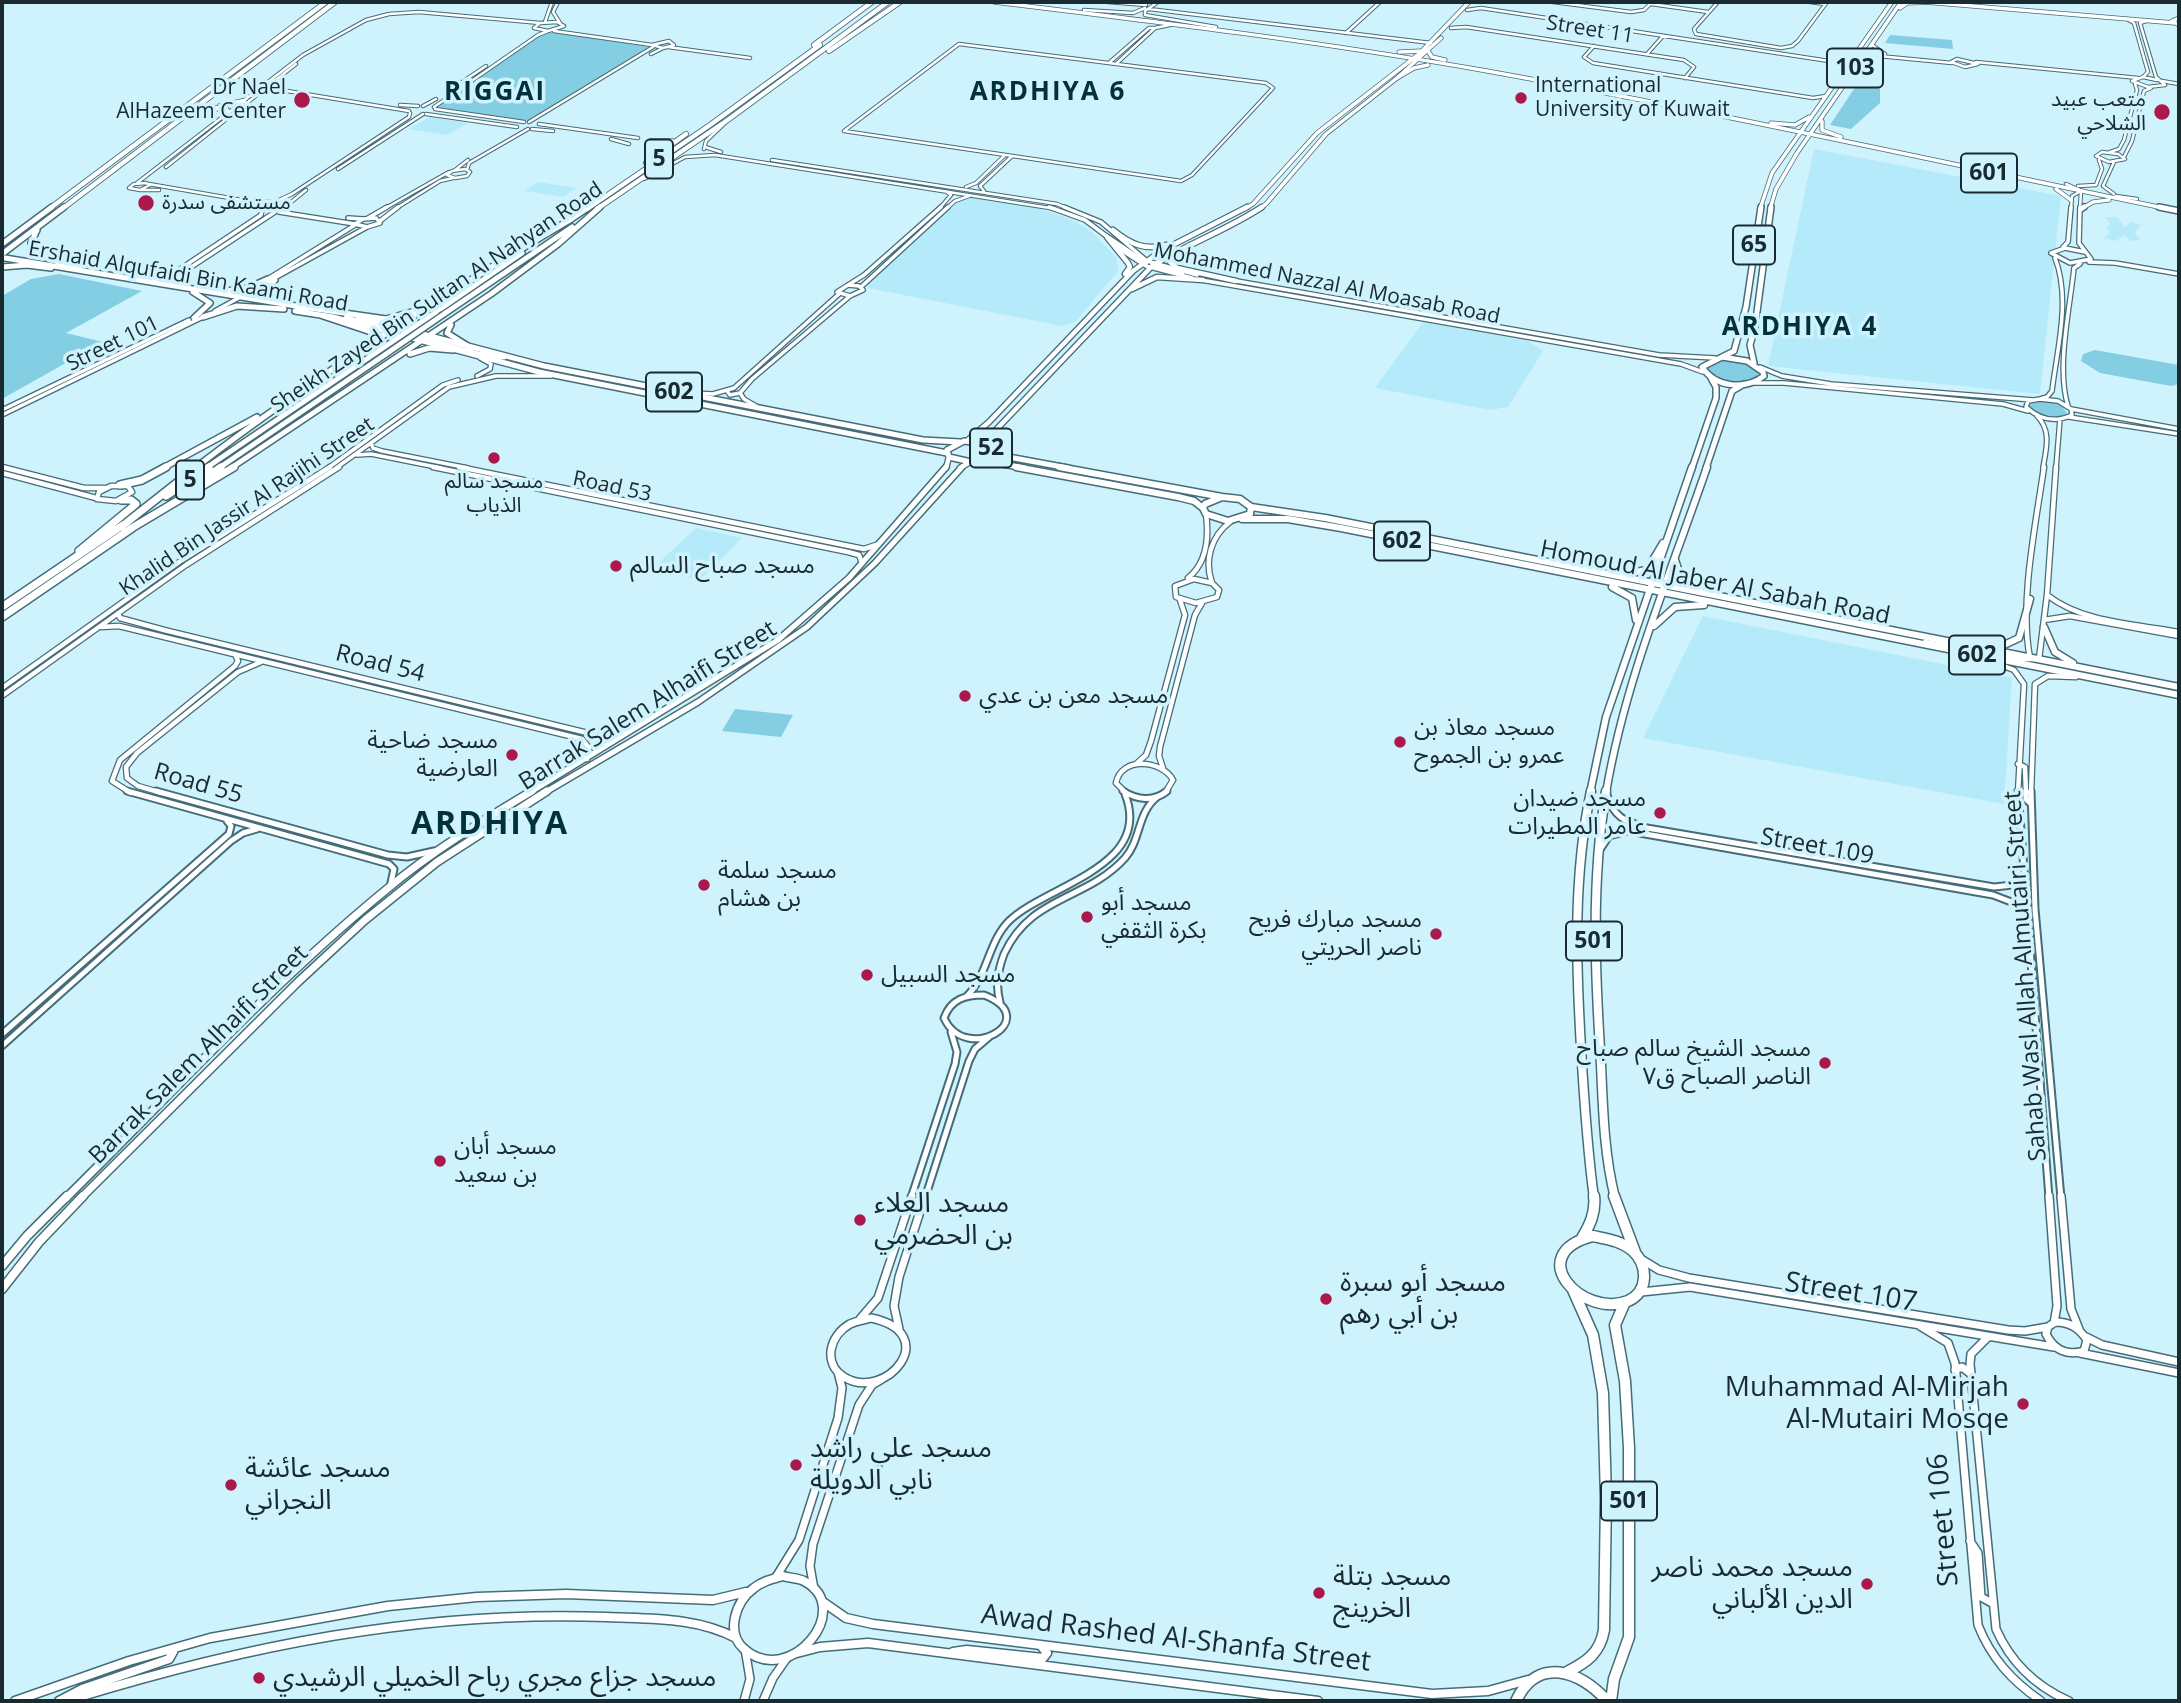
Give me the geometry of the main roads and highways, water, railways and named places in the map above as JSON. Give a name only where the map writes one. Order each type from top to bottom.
[{"type":"highway","points":[[2,244],[326,2]]},
{"type":"highway","points":[[2,254],[335,2]]},
{"type":"highway","points":[[798,59],[868,2]]},
{"type":"highway","name":"Sheikh Zayed Bin Sultan Al Nahyan Road","points":[[2,607],[722,116],[879,2]]},
{"type":"highway","name":"Sheikh Zayed Bin Sultan Al Nahyan Road","points":[[2,617],[729,119],[888,2]]},
{"type":"highway","points":[[793,72],[900,2]]},
{"type":"highway","points":[[231,81],[211,103],[226,106],[244,101]]},
{"type":"highway","points":[[169,128],[204,108],[222,108],[228,113]]},
{"type":"highway","points":[[651,141],[669,142],[722,116]]},
{"type":"highway","points":[[613,191],[686,134]]},
{"type":"highway","points":[[645,145],[659,149],[657,154]]},
{"type":"highway","points":[[130,529],[229,472],[348,393],[555,247],[600,207]]},
{"type":"highway","points":[[302,307],[392,318],[409,314],[573,218]]},
{"type":"highway","points":[[41,225],[32,239],[32,250],[45,260],[80,269]]},
{"type":"highway","points":[[2,267],[27,265],[51,268]]},
{"type":"highway","points":[[460,316],[433,328],[414,325],[418,318],[455,293],[466,281]]},
{"type":"highway","points":[[121,527],[189,472],[294,397],[466,281]]},
{"type":"highway","points":[[323,316],[365,329],[373,335],[368,343],[334,370]]},
{"type":"highway","points":[[460,316],[447,333],[471,348]]},
{"type":"highway","points":[[332,317],[392,329],[478,354],[504,357]]},
{"type":"highway","points":[[348,393],[401,352],[405,345],[389,341],[370,346]]},
{"type":"highway","points":[[348,393],[414,352],[429,348],[453,351]]},
{"type":"highway","points":[[120,485],[142,480],[294,397]]},
{"type":"highway","points":[[72,560],[86,544],[136,504],[130,500],[121,500]]},
{"type":"main road","points":[[994,2],[1417,58]]},
{"type":"main road","name":"601","points":[[1020,2],[1363,48],[1617,93],[1806,133]]},
{"type":"main road","name":"103","points":[[1806,133],[1823,118],[1899,2]]},
{"type":"main road","points":[[1923,2],[2147,21],[2177,21]]},
{"type":"main road","points":[[1894,13],[1907,3],[1931,2]]},
{"type":"main road","points":[[1943,2],[2177,21]]},
{"type":"main road","points":[[1363,48],[1406,53],[1427,48],[1451,28],[1472,3]]},
{"type":"main road","points":[[991,448],[993,433],[1123,294],[1147,264],[1253,214],[1266,204],[1326,134],[1397,78],[1472,3]]},
{"type":"main road","name":"103","points":[[1815,112],[1889,3]]},
{"type":"main road","points":[[1277,38],[1330,43]]},
{"type":"main road","points":[[1427,48],[1434,58],[1469,66]]},
{"type":"main road","points":[[1355,50],[1396,58],[1402,62],[1400,68]]},
{"type":"main road","points":[[1108,295],[1147,264],[1194,234],[1253,204],[1325,127],[1400,68],[1417,58]]},
{"type":"main road","name":"601","points":[[1417,58],[1469,66],[2179,209]]},
{"type":"main road","points":[[1397,78],[1425,65],[1482,70]]},
{"type":"main road","points":[[1571,88],[1619,95],[1617,93]]},
{"type":"main road","points":[[1745,121],[1795,125],[1815,112],[1816,118],[1806,133]]},
{"type":"main road","points":[[1823,118],[1821,128],[1825,132],[1872,145]]},
{"type":"main road","points":[[1745,121],[1788,134],[1792,139],[1788,151]]},
{"type":"main road","name":"65","points":[[1712,378],[1703,372],[1704,364],[1729,355],[1737,343],[1746,310],[1761,201],[1772,173],[1806,133]]},
{"type":"main road","name":"65","points":[[1744,384],[1754,383],[1763,376],[1749,351],[1759,301],[1770,210],[1781,177],[1806,133]]},
{"type":"main road","points":[[1797,153],[1814,142],[1860,144]]},
{"type":"main road","name":"601","points":[[1860,144],[2066,184],[2148,205],[2179,209]]},
{"type":"main road","points":[[2015,178],[2057,189],[2071,200]]},
{"type":"main road","points":[[2081,209],[2089,203],[2103,200],[2148,205]]},
{"type":"main road","points":[[1113,230],[1131,244],[1152,248],[1166,246],[1207,228]]},
{"type":"main road","points":[[1206,235],[1174,254],[1170,264],[1183,270],[1236,281]]},
{"type":"main road","points":[[968,440],[989,422],[1108,295],[1130,265],[1107,237],[1147,264],[1181,274],[1215,278]]},
{"type":"main road","name":"Ershaid Alqufaidi Bin Kaami Road","points":[[392,329],[285,309],[237,298],[200,289],[12,257],[4,259],[193,292],[237,298],[293,306],[302,307],[392,329]]},
{"type":"main road","points":[[1109,307],[1147,278],[1163,276],[1203,280]]},
{"type":"main road","points":[[200,289],[235,291],[268,279]]},
{"type":"main road","points":[[275,280],[264,290],[263,296],[293,306]]},
{"type":"main road","points":[[193,292],[210,303],[194,318]]},
{"type":"main road","points":[[203,317],[237,306],[285,309]]},
{"type":"main road","name":"602","points":[[426,339],[504,357],[923,440],[960,442]]},
{"type":"main road","name":"602","points":[[426,339],[453,351],[564,377],[948,455]]},
{"type":"main road","points":[[1718,358],[1757,365]]},
{"type":"main road","points":[[1712,378],[1744,384]]},
{"type":"main road","points":[[1651,586],[1716,398],[1716,387],[1712,378]]},
{"type":"main road","points":[[1744,384],[1731,391],[1665,589],[1759,608],[1791,611]]},
{"type":"main road","points":[[728,409],[728,405],[736,403]]},
{"type":"main road","name":"52","points":[[968,440],[981,442],[991,448],[989,456],[970,462],[948,455],[950,447],[968,440]]},
{"type":"main road","name":"602","points":[[991,448],[1003,456],[1240,499],[1251,507]]},
{"type":"main road","name":"Barrak Salem Alhaifi Street","points":[[2,1289],[26,1257],[86,1195],[341,941],[419,875],[514,807],[522,797],[778,640],[828,598],[862,563],[948,467],[948,455]]},
{"type":"main road","name":"602","points":[[980,460],[1194,501],[1217,520],[1242,519]]},
{"type":"main road","name":"Barrak Salem Alhaifi Street","points":[[2,1266],[27,1236],[284,982],[389,887],[441,849],[514,807],[530,802],[782,647],[832,607],[957,470],[970,462]]},
{"type":"main road","points":[[928,491],[937,493]]},
{"type":"main road","points":[[1204,511],[1209,501],[1222,497]]},
{"type":"main road","points":[[1242,519],[1250,514],[1251,507]]},
{"type":"main road","name":"Homoud Al Jaber Al Sabah Road","points":[[1251,507],[1325,518],[1573,567],[1774,615],[2179,695]]},
{"type":"main road","name":"Homoud Al Jaber Al Sabah Road","points":[[1242,519],[1287,519],[1561,572],[1651,586]]},
{"type":"main road","points":[[1573,567],[1626,574],[1643,572],[1650,566],[1671,531]]},
{"type":"main road","points":[[1675,560],[1681,578],[1691,585],[1761,605]]},
{"type":"main road","points":[[1561,572],[1630,594],[1637,608],[1636,628]]},
{"type":"main road","name":"501","points":[[1567,1672],[1595,1656],[1602,1644],[1604,1630],[1606,1498],[1603,1393],[1593,1335],[1573,1290],[1565,1282],[1559,1264],[1565,1248],[1582,1238],[1590,1224],[1595,1205],[1588,1157],[1578,1001],[1577,910],[1581,855],[1590,788],[1606,717],[1651,586]]},
{"type":"main road","name":"Homoud Al Jaber Al Sabah Road","points":[[1665,589],[1761,605],[2179,687]]},
{"type":"main road","name":"501","points":[[1609,1701],[1629,1637],[1629,1448],[1625,1381],[1615,1325],[1625,1302],[1641,1292],[1646,1282],[1646,1270],[1619,1218],[1608,1161],[1595,972],[1596,857],[1622,713],[1665,589]]},
{"type":"main road","points":[[828,598],[833,602],[838,601]]},
{"type":"main road","points":[[1913,634],[1986,646],[2013,642],[2021,635],[2030,599]]},
{"type":"main road","points":[[1650,632],[1669,609],[1686,604],[1774,615]]},
{"type":"main road","points":[[820,605],[832,607]]},
{"type":"main road","points":[[2044,624],[2052,649],[2063,659],[2117,675]]},
{"type":"main road","points":[[729,672],[736,676]]},
{"type":"main road","points":[[715,681],[722,685]]},
{"type":"main road","points":[[522,797],[524,801],[530,802]]},
{"type":"main road","points":[[293,974],[306,976]]},
{"type":"main road","points":[[284,982],[292,981],[296,986]]},
{"type":"main road","points":[[112,1153],[122,1159]]},
{"type":"main road","points":[[74,1191],[84,1189],[86,1195]]},
{"type":"main road","points":[[1582,1238],[1604,1237],[1616,1240],[1638,1255]]},
{"type":"main road","points":[[1573,1290],[1598,1302],[1625,1302]]},
{"type":"main road","points":[[66,1701],[190,1664],[274,1644],[419,1621],[580,1615],[697,1623],[722,1629],[736,1638],[745,1649],[768,1659],[793,1655],[818,1633],[823,1620],[823,1602],[814,1589],[796,1578],[776,1577],[763,1580],[746,1592],[737,1604],[733,1618],[736,1638]]},
{"type":"main road","points":[[15,1701],[129,1661],[169,1650],[289,1622],[401,1604],[477,1597],[566,1594],[713,1600],[746,1592]]},
{"type":"main road","name":"Awad Rashed Al-Shanfa Street","points":[[823,1602],[834,1612],[858,1621],[1432,1694],[1488,1691],[1528,1680]]},
{"type":"main road","name":"Awad Rashed Al-Shanfa Street","points":[[793,1655],[820,1647],[868,1643],[1318,1701]]},
{"type":"main road","points":[[948,1653],[967,1650],[1045,1657],[1046,1651],[1039,1646]]},
{"type":"main road","points":[[59,1701],[82,1689],[169,1659],[173,1653],[169,1650]]},
{"type":"main road","name":"501","points":[[1528,1680],[1553,1671],[1567,1672],[1585,1679],[1609,1701]]},
{"type":"main road","points":[[1516,1701],[1521,1688],[1528,1680]]},
{"type":"place","name":"International University of Kuwait","points":[[1521,98]]},
{"type":"place","name":"Dr Nael AlHazeem Center","points":[[302,100]]},
{"type":"place","name":"متعب عبيد الشلاحي","points":[[2162,112]]},
{"type":"place","name":"مستشفى سدرة","points":[[146,203]]},
{"type":"place","name":"مسجد سالم الذياب","points":[[494,458]]},
{"type":"place","name":"مسجد صباح السالم","points":[[616,566]]},
{"type":"place","name":"مسجد معن بن عدي","points":[[965,696]]},
{"type":"place","name":"مسجد معاذ بن عمرو بن الجموح","points":[[1400,742]]},
{"type":"place","name":"مسجد ضاحية العارضية","points":[[512,755]]},
{"type":"place","name":"مسجد ضيدان عامر المطيرات","points":[[1660,813]]},
{"type":"place","name":"مسجد سلمة بن هشام","points":[[704,885]]},
{"type":"place","name":"مسجد أبو بكرة الثقفي","points":[[1087,917]]},
{"type":"place","name":"مسجد مبارك فريح ناصر الحريتي","points":[[1436,934]]},
{"type":"place","name":"مسجد السبيل","points":[[867,975]]},
{"type":"place","name":"مسجد الشيخ سالم صباح الناصر الصباح ق٧","points":[[1825,1063]]},
{"type":"place","name":"مسجد أبان بن سعيد","points":[[440,1161]]},
{"type":"place","name":"مسجد العلاء بن الحضرمي","points":[[860,1220]]},
{"type":"place","name":"مسجد أبو سبرة بن أبي رهم","points":[[1326,1299]]},
{"type":"place","name":"Muhammad Al-Mirjah Al-Mutairi Mosqe","points":[[2023,1404]]},
{"type":"place","name":"مسجد علي راشد نابي الدويلة","points":[[796,1465]]},
{"type":"place","name":"مسجد عائشة النجراني","points":[[231,1485]]},
{"type":"place","name":"مسجد محمد ناصر الدين الألباني","points":[[1867,1584]]},
{"type":"place","name":"مسجد بتلة الخرينج","points":[[1319,1593]]},
{"type":"place","name":"مسجد جزاع مجري رباح الخميلي الرشيدي","points":[[259,1678]]},
{"type":"district","name":"RIGGAI","points":[[495,93]]},
{"type":"district","name":"ARDHIYA 6","points":[[1048,93]]},
{"type":"district","name":"ARDHIYA 4","points":[[1800,328]]},
{"type":"district","name":"ARDHIYA","points":[[490,825]]}]
